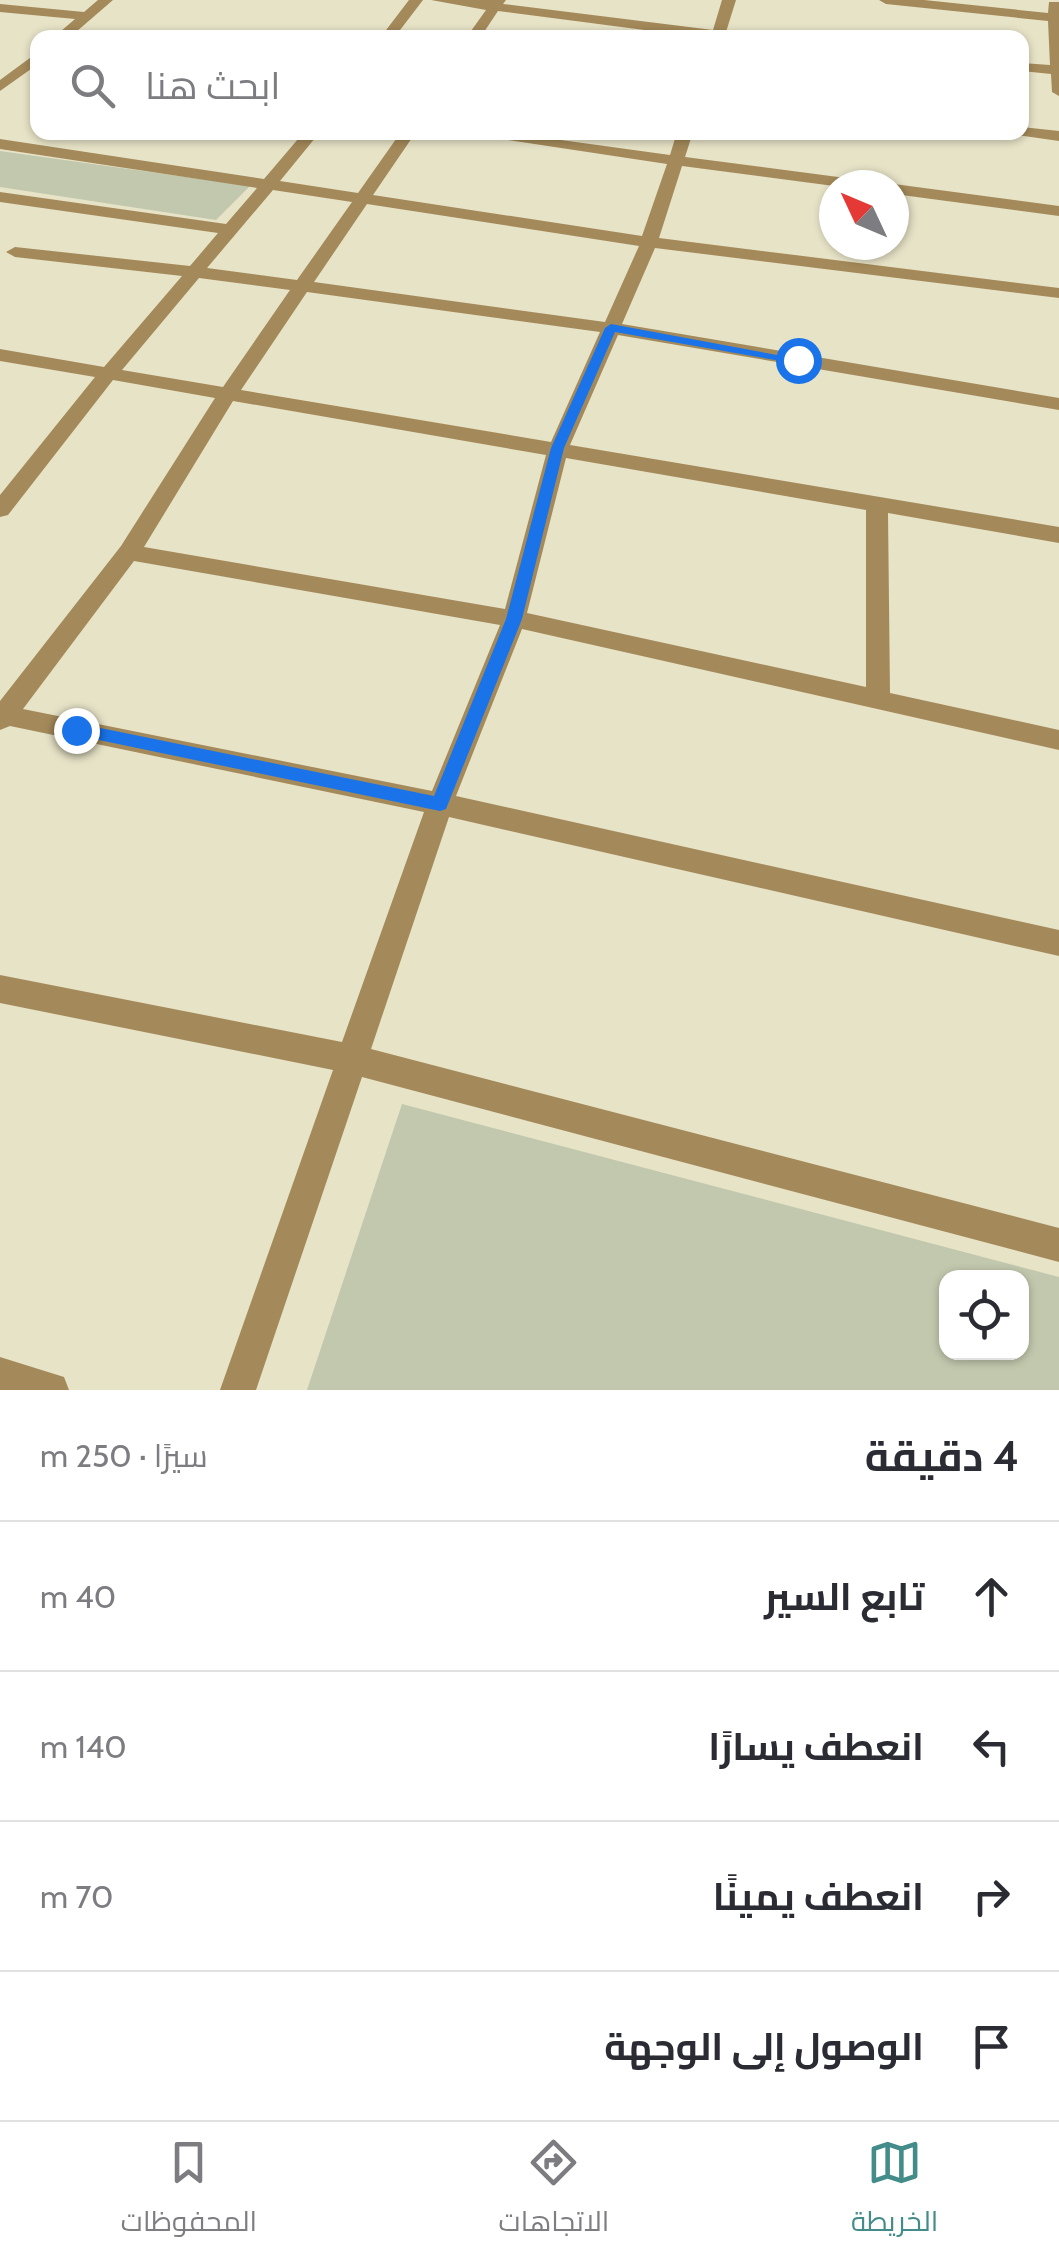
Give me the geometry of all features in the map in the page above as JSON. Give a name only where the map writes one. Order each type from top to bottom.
[{"type":"street","points":[[70,30],[106,0]]},
{"type":"street","points":[[393,30],[416,0]]},
{"type":"street","points":[[438,0],[619,17],[686,30]]},
{"type":"street","points":[[719,30],[729,0]]},
{"type":"street","points":[[886,0],[1057,18]]},
{"type":"street","points":[[1054,0],[1059,92]]},
{"type":"street","points":[[478,30],[496,4]]},
{"type":"street","points":[[0,8],[87,16]]},
{"type":"street","points":[[0,87],[30,63]]},
{"type":"street","points":[[1029,67],[1058,70]]},
{"type":"street","points":[[1029,133],[1059,136]]},
{"type":"street","points":[[0,510],[108,374],[307,140]]},
{"type":"street","points":[[404,140],[228,395],[129,552],[1,716],[440,804],[1059,943]]},
{"type":"street","points":[[522,140],[819,180]]},
{"type":"street","points":[[238,1390],[440,804],[514,619],[558,448],[649,242],[683,140]]},
{"type":"street","points":[[0,144],[649,242],[1059,294]]},
{"type":"street","points":[[909,191],[1059,211]]},
{"type":"street","points":[[0,198],[233,230]]},
{"type":"street","points":[[15,252],[196,272],[611,328],[1059,404]]},
{"type":"street","points":[[0,355],[1059,535]]},
{"type":"street","points":[[877,504],[878,700]]},
{"type":"street","points":[[129,552],[514,619],[1059,740]]},
{"type":"street","points":[[0,989],[352,1060],[1059,1245]]},
{"type":"street","points":[[0,1375],[51,1390]]},
{"type":"building","points":[[0,151],[250,186],[216,220],[0,187]]},
{"type":"building","points":[[402,1104],[1059,1277],[1059,1390],[307,1390]]},
{"type":"route","points":[[76,730],[440,804],[514,619],[558,448],[611,328],[798,360]]}]
